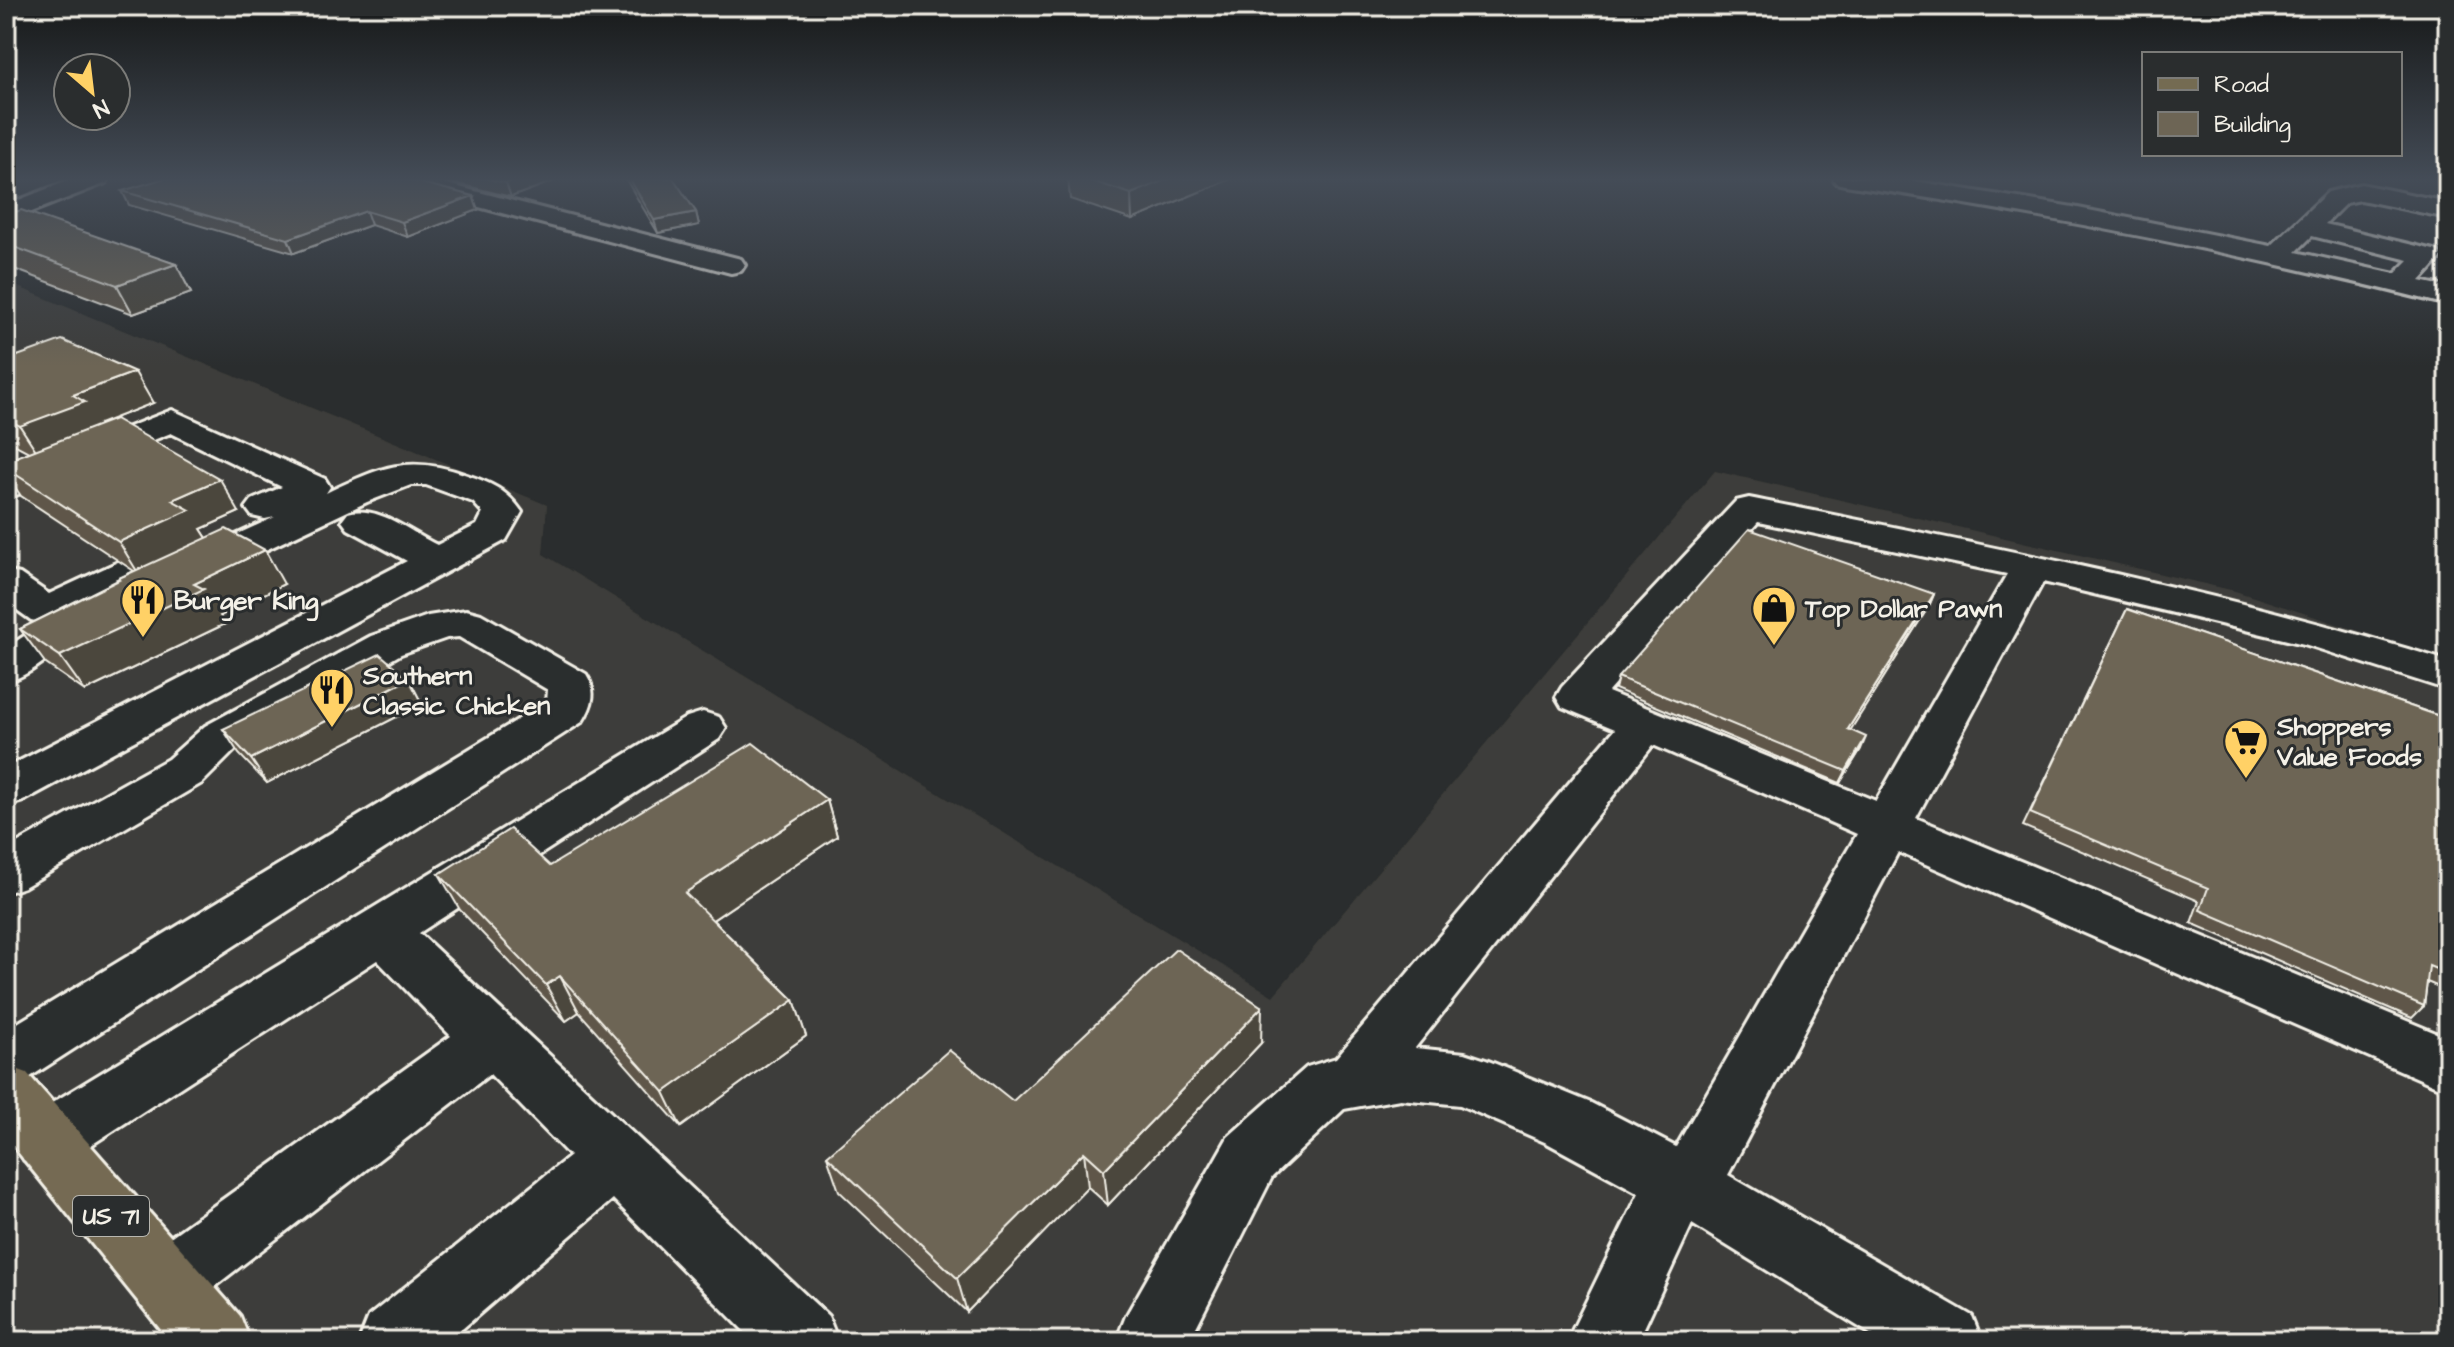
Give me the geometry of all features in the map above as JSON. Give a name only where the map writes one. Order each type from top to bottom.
[{"type":"main road","name":"US 71","points":[[6,1092],[215,1341]]},
{"type":"street","points":[[638,241],[731,265]]},
{"type":"street","points":[[2209,241],[2448,296]]},
{"type":"street","points":[[2277,255],[2292,241]]},
{"type":"street","points":[[2376,241],[2441,254]]},
{"type":"street","points":[[2401,284],[2441,254]]},
{"type":"street","points":[[6,488],[172,420],[312,487],[46,611],[6,583]]},
{"type":"street","points":[[6,668],[55,634],[354,494],[407,474],[430,474],[486,494],[503,512],[492,532],[6,789]]},
{"type":"street","points":[[2448,676],[2316,634],[2031,567],[1749,509],[1578,697],[2448,1065]]},
{"type":"street","points":[[361,521],[437,561]]},
{"type":"street","points":[[1602,1341],[1668,1203],[1688,1186],[2031,567]]},
{"type":"street","points":[[6,873],[185,771],[221,737],[386,645],[417,633],[443,625],[466,623],[570,684],[571,697],[566,711],[6,1061]]},
{"type":"street","points":[[1354,1081],[1645,724]]},
{"type":"street","points":[[46,1140],[703,728]]},
{"type":"street","points":[[381,930],[803,1341]]},
{"type":"street","points":[[165,1282],[493,1038]]},
{"type":"street","points":[[1151,1341],[1250,1157],[1328,1086],[1400,1073],[1465,1079],[1569,1123],[1688,1186],[1947,1341]]},
{"type":"street","points":[[394,1341],[615,1158]]},
{"type":"shaded area","points":[[6,282],[547,505],[543,554],[1273,996],[1715,471],[2235,591],[2448,660],[2448,1341],[6,1341]]},
{"type":"building","points":[[6,241],[110,241],[176,264],[117,285],[6,244]]},
{"type":"building","points":[[62,340],[135,372],[73,395],[85,402],[20,426],[6,419],[6,360]]},
{"type":"building","points":[[115,419],[220,479],[172,500],[190,510],[119,542],[6,468],[6,461]]},
{"type":"building","points":[[226,529],[265,550],[194,584],[204,589],[60,656],[20,629],[117,579]]},
{"type":"building","name":"Top Dollar Pawn","points":[[1749,529],[1934,594],[1848,729],[1866,737],[1846,771],[1618,677]]},
{"type":"building","name":"Shoppers Value Foods","points":[[2127,609],[2448,719],[2448,974],[2429,966],[2424,1006],[2200,910],[2208,888],[2030,813]]},
{"type":"building","points":[[380,654],[409,679],[251,759],[223,729]]},
{"type":"building","points":[[753,743],[827,800],[685,893],[794,1000],[664,1092],[560,976],[546,985],[439,874],[510,829],[550,866]]},
{"type":"building","points":[[1176,949],[1262,1007],[1104,1170],[1084,1152],[957,1278],[827,1156],[949,1050],[1013,1101]]},
{"type":"place","name":"Burger King","points":[[143,639]]},
{"type":"place","name":"Top Dollar Pawn","points":[[1774,647]]},
{"type":"place","name":"Southern Classic Chicken","points":[[332,729]]},
{"type":"place","name":"Shoppers Value Foods","points":[[2246,780]]}]
